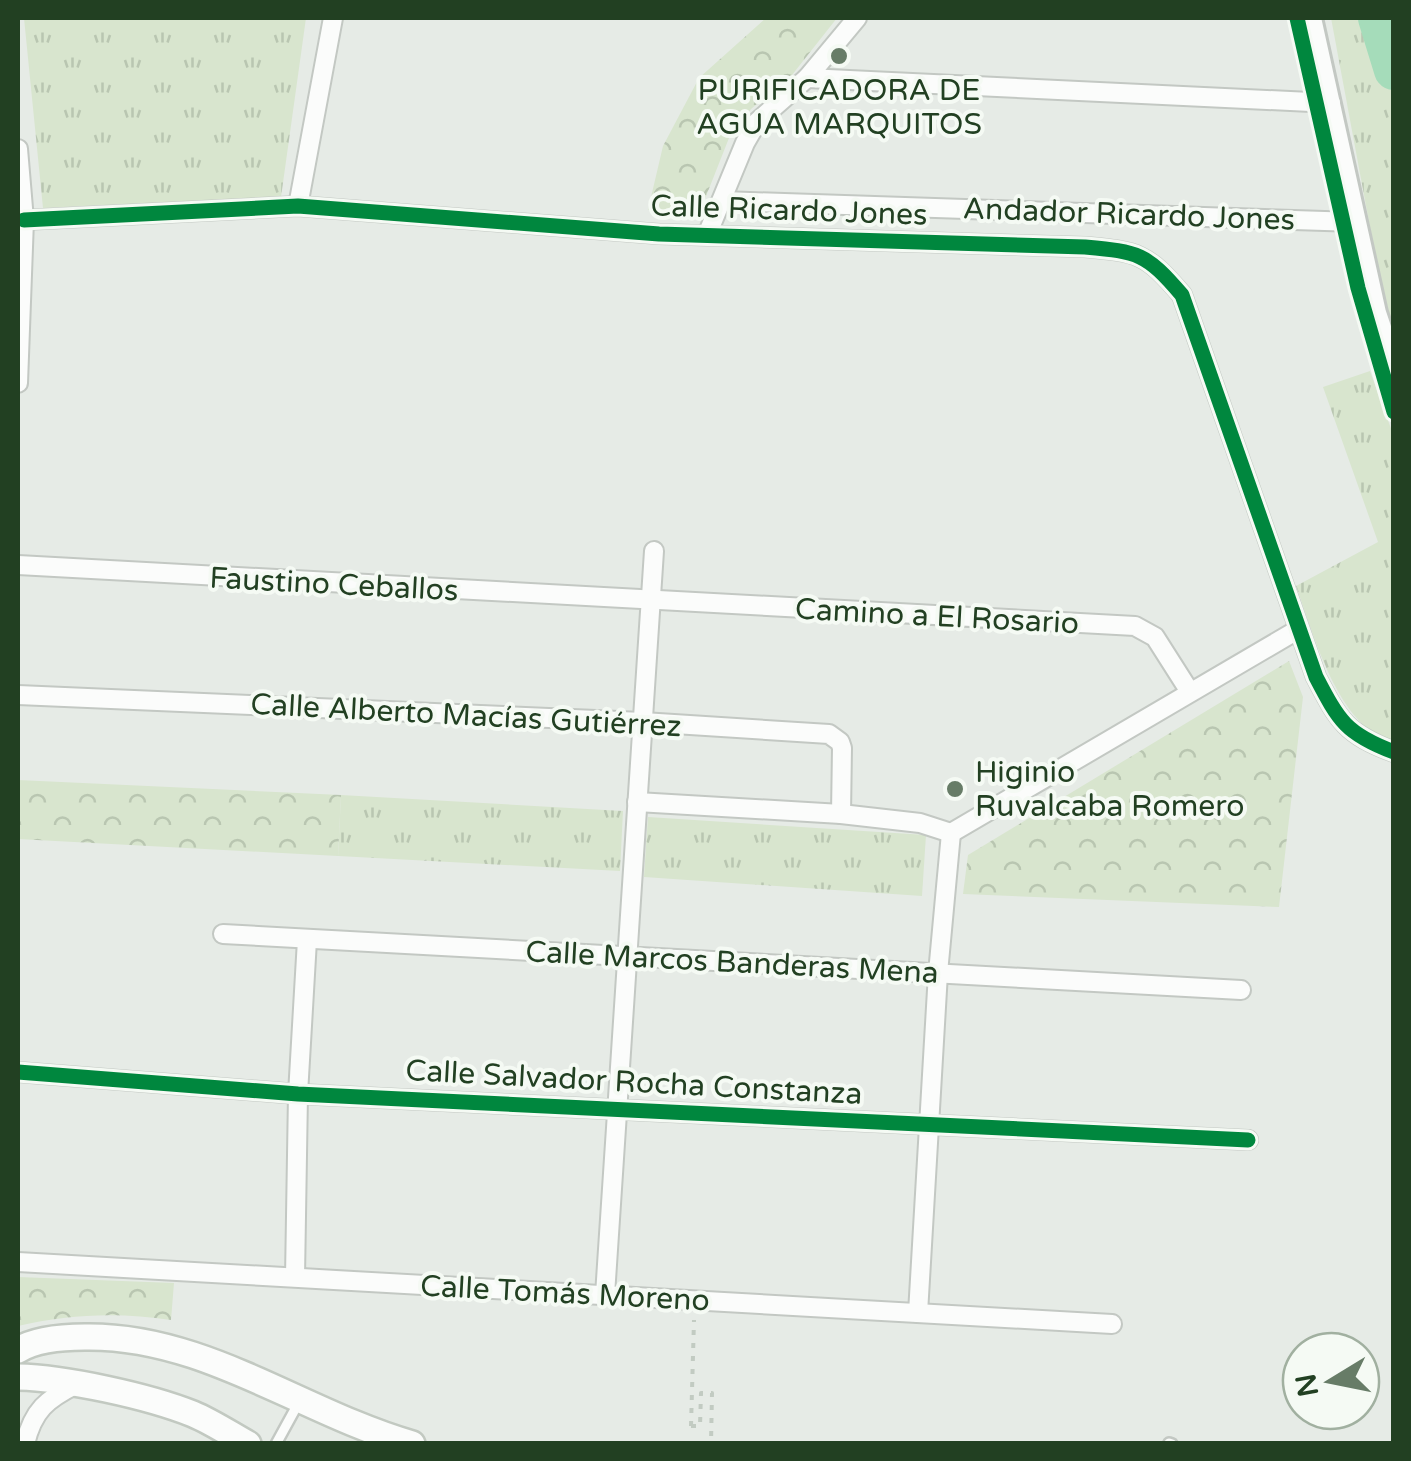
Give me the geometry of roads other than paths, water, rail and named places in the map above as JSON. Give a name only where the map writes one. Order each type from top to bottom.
[{"type":"main road","points":[[18,1350],[68,1337],[112,1336],[198,1355],[351,1422],[412,1444]]},
{"type":"main road","points":[[18,1378],[77,1384],[192,1414],[248,1444]]},
{"type":"street","points":[[298,206],[333,18]]},
{"type":"street","points":[[707,235],[757,122],[807,78],[857,18]]},
{"type":"street","points":[[1310,18],[1375,314],[1394,370]]},
{"type":"street","points":[[807,78],[1330,103]]},
{"type":"street","points":[[18,149],[24,220],[18,382]]},
{"type":"street","name":"Andador Ricardo Jones","points":[[722,201],[1356,222]]},
{"type":"street","name":"Calle Ricardo Jones","points":[[24,220],[298,206],[707,235],[1126,251],[1155,264],[1182,295],[1316,677],[1338,719],[1366,741],[1394,752]]},
{"type":"street","points":[[605,1295],[654,551]]},
{"type":"street","name":"Faustino Ceballos","points":[[18,566],[651,602]]},
{"type":"street","name":"Camino a El Rosario","points":[[651,602],[1135,626],[1155,637],[1190,692]]},
{"type":"street","points":[[638,802],[841,814],[920,824],[951,834],[1300,629]]},
{"type":"street","name":"Calle Alberto Macías Gutiérrez","points":[[18,695],[643,722],[833,736],[842,748],[841,814]]},
{"type":"street","points":[[918,1313],[938,974],[951,834]]},
{"type":"street","name":"Calle Marcos Banderas Mena","points":[[223,934],[1241,990]]},
{"type":"street","points":[[295,1278],[306,940]]},
{"type":"street","name":"Calle Salvador Rocha Constanza","points":[[18,1072],[298,1094],[1248,1140]]},
{"type":"street","name":"Calle Tomás Moreno","points":[[18,1262],[1112,1324]]},
{"type":"street","points":[[25,1444],[38,1408],[77,1384]]},
{"type":"lane","points":[[276,1444],[301,1399]]},
{"type":"waterway","points":[[1378,18],[1394,70]]},
{"type":"place","name":"PURIFICADORA DE AGUA MARQUITOS","points":[[839,56]]},
{"type":"place","name":"Higinio Ruvalcaba Romero","points":[[955,789]]}]
